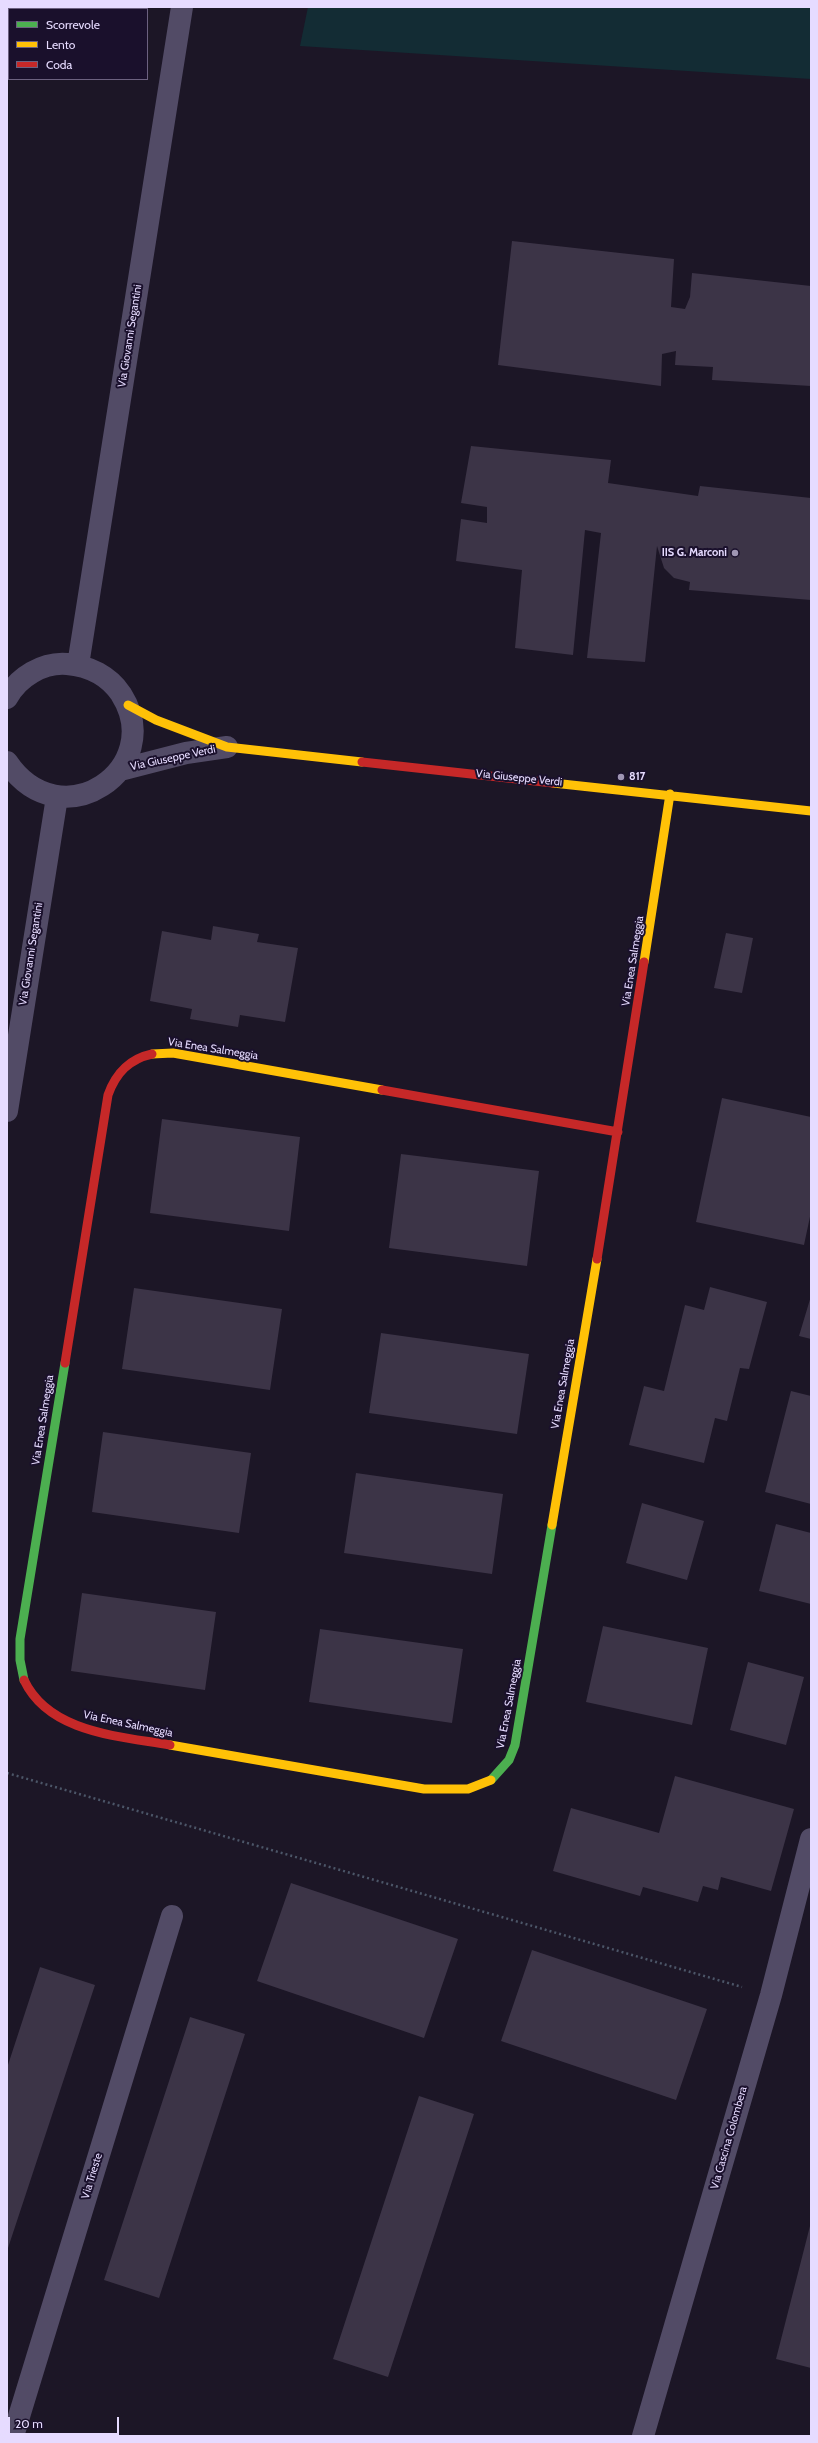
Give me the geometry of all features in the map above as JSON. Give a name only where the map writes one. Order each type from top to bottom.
[{"type":"street","name":"Via Giovanni Segantini","points":[[78,665],[182,7]]},
{"type":"street","points":[[7,697],[18,683],[40,669],[61,664],[78,665],[98,672],[116,686],[128,705],[132,727],[130,750],[120,770],[103,786],[81,796],[57,797],[35,791],[10,771]]},
{"type":"street","name":"Via Giuseppe Verdi","points":[[128,705],[156,720],[227,747]]},
{"type":"street","name":"Via Giuseppe Verdi","points":[[120,770],[186,753],[227,747],[670,794],[811,811]]},
{"type":"street","name":"Via Enea Salmeggia","points":[[618,1132],[173,1053],[150,1053],[138,1057],[119,1072],[114,1078],[108,1095],[20,1639],[20,1666],[24,1681],[37,1702],[56,1717],[104,1733],[424,1789],[465,1790],[477,1788],[495,1778],[510,1758],[515,1745],[618,1132],[670,794]]},
{"type":"street","name":"Via Giovanni Segantini","points":[[7,1112],[57,797]]},
{"type":"street","name":"Via Cascina Colombera","points":[[643,2436],[771,1995],[811,1839]]},
{"type":"street","name":"Via Trieste","points":[[13,2436],[172,1916]]},
{"type":"path","points":[[7,1773],[771,1995]]},
{"type":"shaded area","points":[[308,7],[811,7],[811,79],[300,46]]},
{"type":"building","points":[[512,241],[674,259],[671,307],[685,309],[690,297],[692,273],[811,286],[811,386],[712,380],[713,367],[675,365],[676,351],[662,354],[661,386],[498,365]]},
{"type":"building","name":"IIS G. Marconi","points":[[471,446],[611,460],[608,483],[698,496],[700,486],[811,498],[811,600],[689,590],[690,582],[674,578],[664,568],[657,546],[645,662],[587,658],[601,533],[585,530],[573,655],[515,648],[522,570],[456,561],[461,519],[487,523],[487,507],[461,503]]},
{"type":"building","points":[[213,926],[259,934],[257,942],[298,948],[285,1022],[240,1015],[238,1027],[190,1019],[192,1009],[150,1001],[162,931],[211,940]]},
{"type":"building","points":[[726,933],[753,938],[742,993],[714,988]]},
{"type":"building","points":[[722,1098],[811,1117],[811,1212],[804,1245],[696,1222]]},
{"type":"building","points":[[162,1119],[300,1137],[289,1231],[150,1213]]},
{"type":"building","points":[[401,1154],[539,1171],[527,1266],[389,1248]]},
{"type":"building","points":[[710,1287],[767,1302],[749,1369],[740,1368],[727,1421],[715,1418],[704,1463],[629,1445],[644,1386],[664,1391],[685,1305],[704,1310]]},
{"type":"building","points":[[134,1288],[282,1309],[270,1390],[122,1369]]},
{"type":"building","points":[[811,1296],[811,1339],[799,1336]]},
{"type":"building","points":[[381,1333],[529,1354],[517,1434],[369,1413]]},
{"type":"building","points":[[791,1391],[811,1396],[811,1504],[765,1492]]},
{"type":"building","points":[[103,1432],[251,1453],[239,1533],[92,1512]]},
{"type":"building","points":[[356,1473],[503,1494],[492,1574],[344,1553]]},
{"type":"building","points":[[642,1503],[704,1521],[687,1580],[626,1563]]},
{"type":"building","points":[[776,1524],[811,1533],[811,1604],[759,1591]]},
{"type":"building","points":[[82,1593],[216,1612],[205,1690],[71,1671]]},
{"type":"building","points":[[603,1626],[708,1648],[692,1725],[586,1702]]},
{"type":"building","points":[[320,1629],[463,1649],[452,1723],[309,1702]]},
{"type":"building","points":[[748,1662],[804,1677],[786,1745],[730,1730]]},
{"type":"building","points":[[675,1776],[794,1809],[771,1891],[721,1877],[718,1890],[703,1886],[698,1902],[643,1887],[640,1896],[553,1871],[571,1808],[659,1833]]},
{"type":"building","points":[[291,1883],[458,1939],[424,2038],[257,1981]]},
{"type":"building","points":[[532,1950],[707,2009],[676,2100],[501,2041]]},
{"type":"building","points":[[40,1967],[95,1985],[8,2248],[7,2068]]},
{"type":"building","points":[[190,2017],[245,2034],[159,2298],[104,2280]]},
{"type":"building","points":[[419,2096],[474,2114],[388,2377],[333,2359]]},
{"type":"building","points":[[811,2226],[811,2368],[776,2359]]},
{"type":"traffic: fast","points":[[24,1680],[20,1660],[20,1639],[65,1363]]},
{"type":"traffic: fast","points":[[491,1780],[509,1760],[515,1745],[552,1525]]},
{"type":"traffic: slow","points":[[128,705],[156,720],[227,747],[362,762]]},
{"type":"traffic: slow","points":[[553,783],[811,811]]},
{"type":"traffic: slow","points":[[644,962],[670,794]]},
{"type":"traffic: slow","points":[[152,1054],[173,1053],[382,1090]]},
{"type":"traffic: slow","points":[[552,1525],[597,1259]]},
{"type":"traffic: slow","points":[[170,1745],[424,1789],[468,1789],[491,1780]]},
{"type":"traffic: jam","points":[[362,762],[553,783]]},
{"type":"traffic: jam","points":[[597,1259],[644,962]]},
{"type":"traffic: jam","points":[[65,1363],[108,1095],[115,1080],[124,1068],[137,1059],[152,1054]]},
{"type":"traffic: jam","points":[[382,1090],[618,1132]]},
{"type":"traffic: jam","points":[[24,1680],[35,1698],[50,1711],[68,1721],[87,1729],[108,1734],[170,1745]]},
{"type":"place","name":"IIS G. Marconi","points":[[735,553]]},
{"type":"place","name":"817","points":[[621,777]]}]
